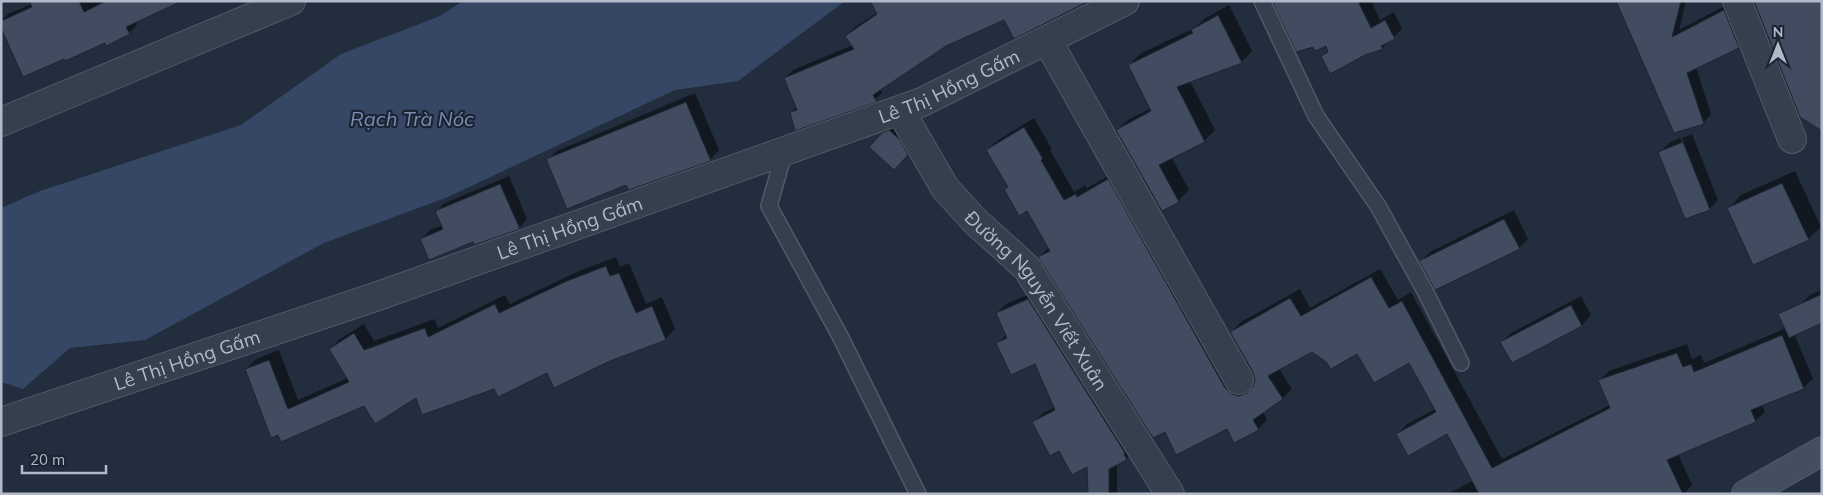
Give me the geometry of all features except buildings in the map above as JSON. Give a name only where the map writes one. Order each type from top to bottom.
[{"type":"street","points":[[1,122],[291,1]]},
{"type":"street","name":"Lê Thị Hồng Gấm","points":[[1,422],[378,296],[922,102],[1126,1]]},
{"type":"street","points":[[1736,1],[1792,139]]},
{"type":"street","points":[[1047,40],[1239,380]]},
{"type":"street","name":"Đường Nguyễn Viết Xuân","points":[[900,110],[945,188],[975,221],[1027,268],[1170,494]]},
{"type":"street","points":[[1746,494],[1822,451]]},
{"type":"lane","points":[[1262,1],[1316,116],[1378,206],[1425,291],[1461,363]]},
{"type":"lane","points":[[785,150],[769,206],[840,336],[918,494]]},
{"type":"water","name":"Rạch Trà Nóc","points":[[463,1],[845,1],[738,81],[675,90],[448,197],[324,243],[145,340],[70,348],[23,389],[1,382],[1,208],[40,191],[241,125],[341,54],[440,16]]}]
